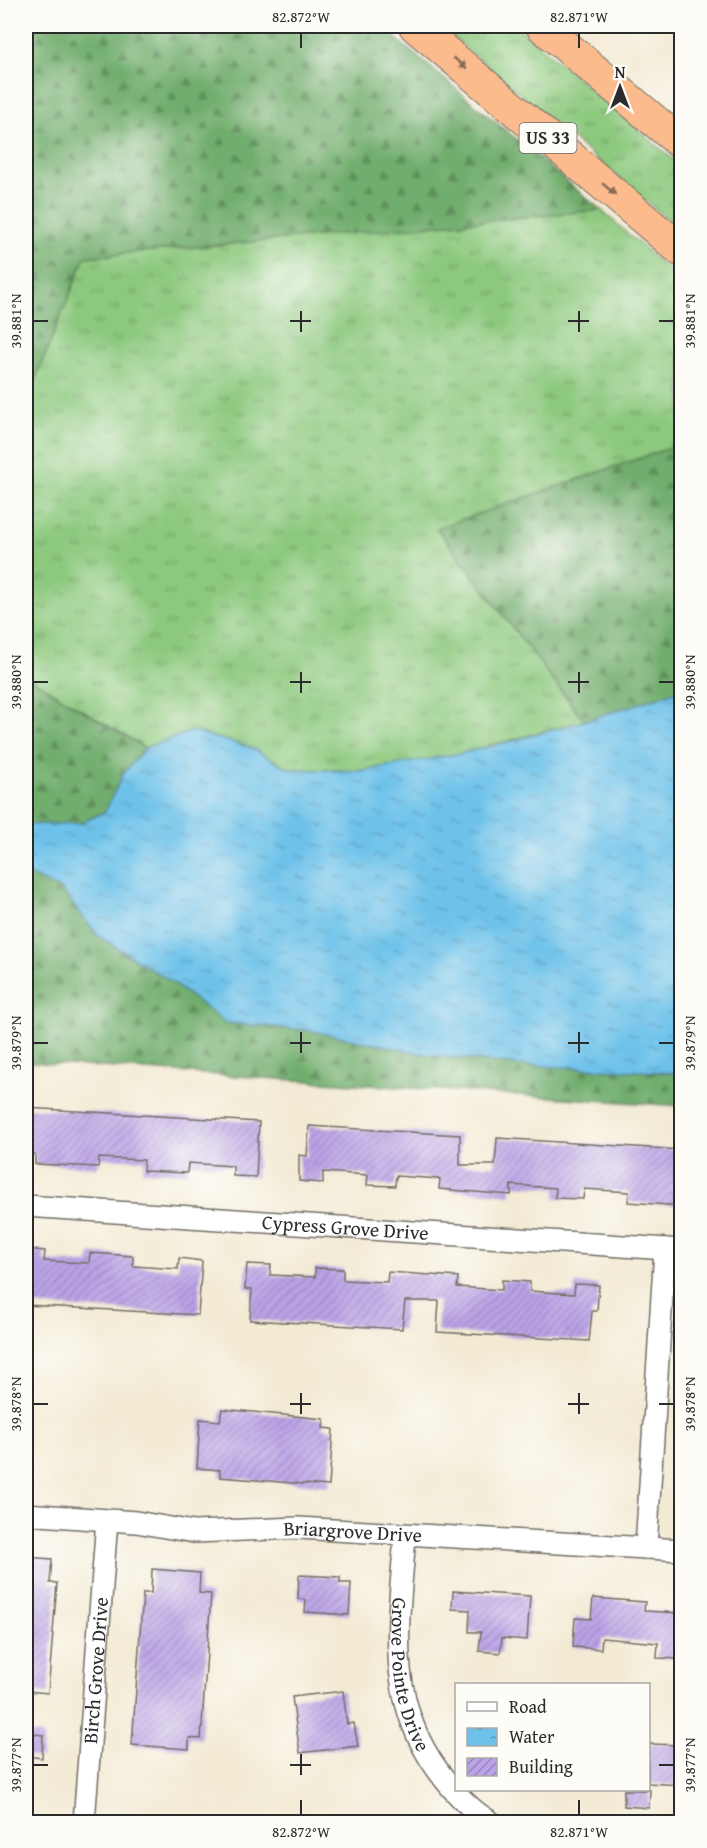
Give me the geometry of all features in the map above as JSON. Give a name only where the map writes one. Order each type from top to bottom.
[{"type":"highway","name":"US 33","points":[[415,26],[681,251]]},
{"type":"highway","points":[[542,26],[681,144]]},
{"type":"street","name":"Cypress Grove Drive","points":[[26,1206],[673,1250]]},
{"type":"street","points":[[646,1548],[673,1250]]},
{"type":"street","name":"Briargrove Drive","points":[[26,1515],[106,1520],[194,1532],[298,1528],[681,1550]]},
{"type":"street","name":"Birch Grove Drive","points":[[84,1822],[106,1520]]},
{"type":"street","name":"Grove Pointe Drive","points":[[405,1535],[398,1643],[403,1700],[411,1726],[428,1757],[454,1792],[485,1821]]},
{"type":"green space","points":[[26,26],[381,26],[601,210],[85,257],[26,402]]},
{"type":"green space","points":[[440,26],[516,26],[681,166],[681,231]]},
{"type":"green space","points":[[601,210],[681,281],[681,444],[437,528],[584,721],[458,754],[360,771],[289,769],[252,748],[193,731],[145,748],[26,676],[26,402],[85,257]]},
{"type":"green space","points":[[681,444],[681,690],[584,721],[437,528]]},
{"type":"green space","points":[[26,676],[145,748],[123,774],[105,812],[81,823],[26,825]]},
{"type":"green space","points":[[26,874],[62,890],[98,936],[169,980],[226,1023],[307,1030],[430,1055],[519,1065],[681,1073],[681,1106],[26,1062]]},
{"type":"water","points":[[681,690],[681,1073],[519,1065],[430,1055],[307,1030],[226,1023],[169,980],[98,936],[62,890],[26,874],[26,825],[81,823],[105,812],[123,774],[145,748],[192,731],[252,748],[289,769],[360,771],[458,754],[504,743],[584,721]]},
{"type":"building","points":[[26,1108],[259,1122],[256,1177],[233,1176],[233,1166],[188,1163],[187,1173],[143,1171],[144,1160],[99,1158],[98,1167],[35,1164],[35,1154],[26,1154]]},
{"type":"building","points":[[309,1126],[460,1135],[460,1165],[495,1165],[497,1138],[681,1150],[681,1206],[628,1202],[629,1192],[584,1189],[583,1199],[555,1198],[556,1188],[511,1185],[511,1195],[439,1189],[440,1179],[396,1176],[395,1186],[367,1185],[368,1175],[323,1172],[323,1183],[299,1181],[299,1155],[307,1156]]},
{"type":"building","points":[[26,1249],[45,1251],[44,1261],[89,1263],[90,1253],[133,1256],[133,1266],[178,1269],[179,1258],[202,1261],[198,1315],[26,1305]]},
{"type":"building","points":[[247,1264],[271,1265],[270,1275],[315,1277],[315,1268],[343,1269],[343,1280],[387,1282],[388,1272],[458,1277],[457,1287],[502,1290],[502,1280],[530,1282],[530,1291],[574,1294],[575,1284],[599,1285],[597,1311],[592,1311],[589,1341],[437,1332],[439,1301],[405,1301],[402,1329],[250,1320],[252,1289],[245,1289]]},
{"type":"building","points":[[222,1409],[324,1419],[323,1428],[333,1429],[329,1486],[220,1477],[220,1470],[197,1468],[200,1419],[220,1421]]},
{"type":"building","points":[[26,1557],[52,1559],[50,1583],[57,1583],[48,1693],[26,1691]]},
{"type":"building","points":[[152,1569],[200,1573],[199,1593],[211,1594],[201,1739],[189,1738],[189,1749],[132,1745],[143,1593],[151,1593]]},
{"type":"building","points":[[299,1575],[340,1577],[340,1583],[351,1583],[349,1615],[305,1612],[306,1600],[298,1599]]},
{"type":"building","points":[[453,1591],[530,1596],[527,1640],[502,1638],[500,1653],[479,1651],[481,1632],[469,1632],[470,1610],[452,1609]]},
{"type":"building","points":[[593,1598],[645,1602],[644,1611],[681,1613],[681,1659],[657,1658],[658,1643],[602,1638],[601,1649],[573,1647],[575,1618],[591,1619]]},
{"type":"building","points":[[343,1691],[347,1724],[354,1723],[358,1746],[300,1753],[292,1697]]},
{"type":"building","points":[[26,1733],[43,1735],[42,1758],[26,1756]]},
{"type":"building","points":[[650,1744],[681,1745],[681,1785],[650,1783]]},
{"type":"building","points":[[624,1791],[650,1791],[649,1808],[624,1806]]}]
